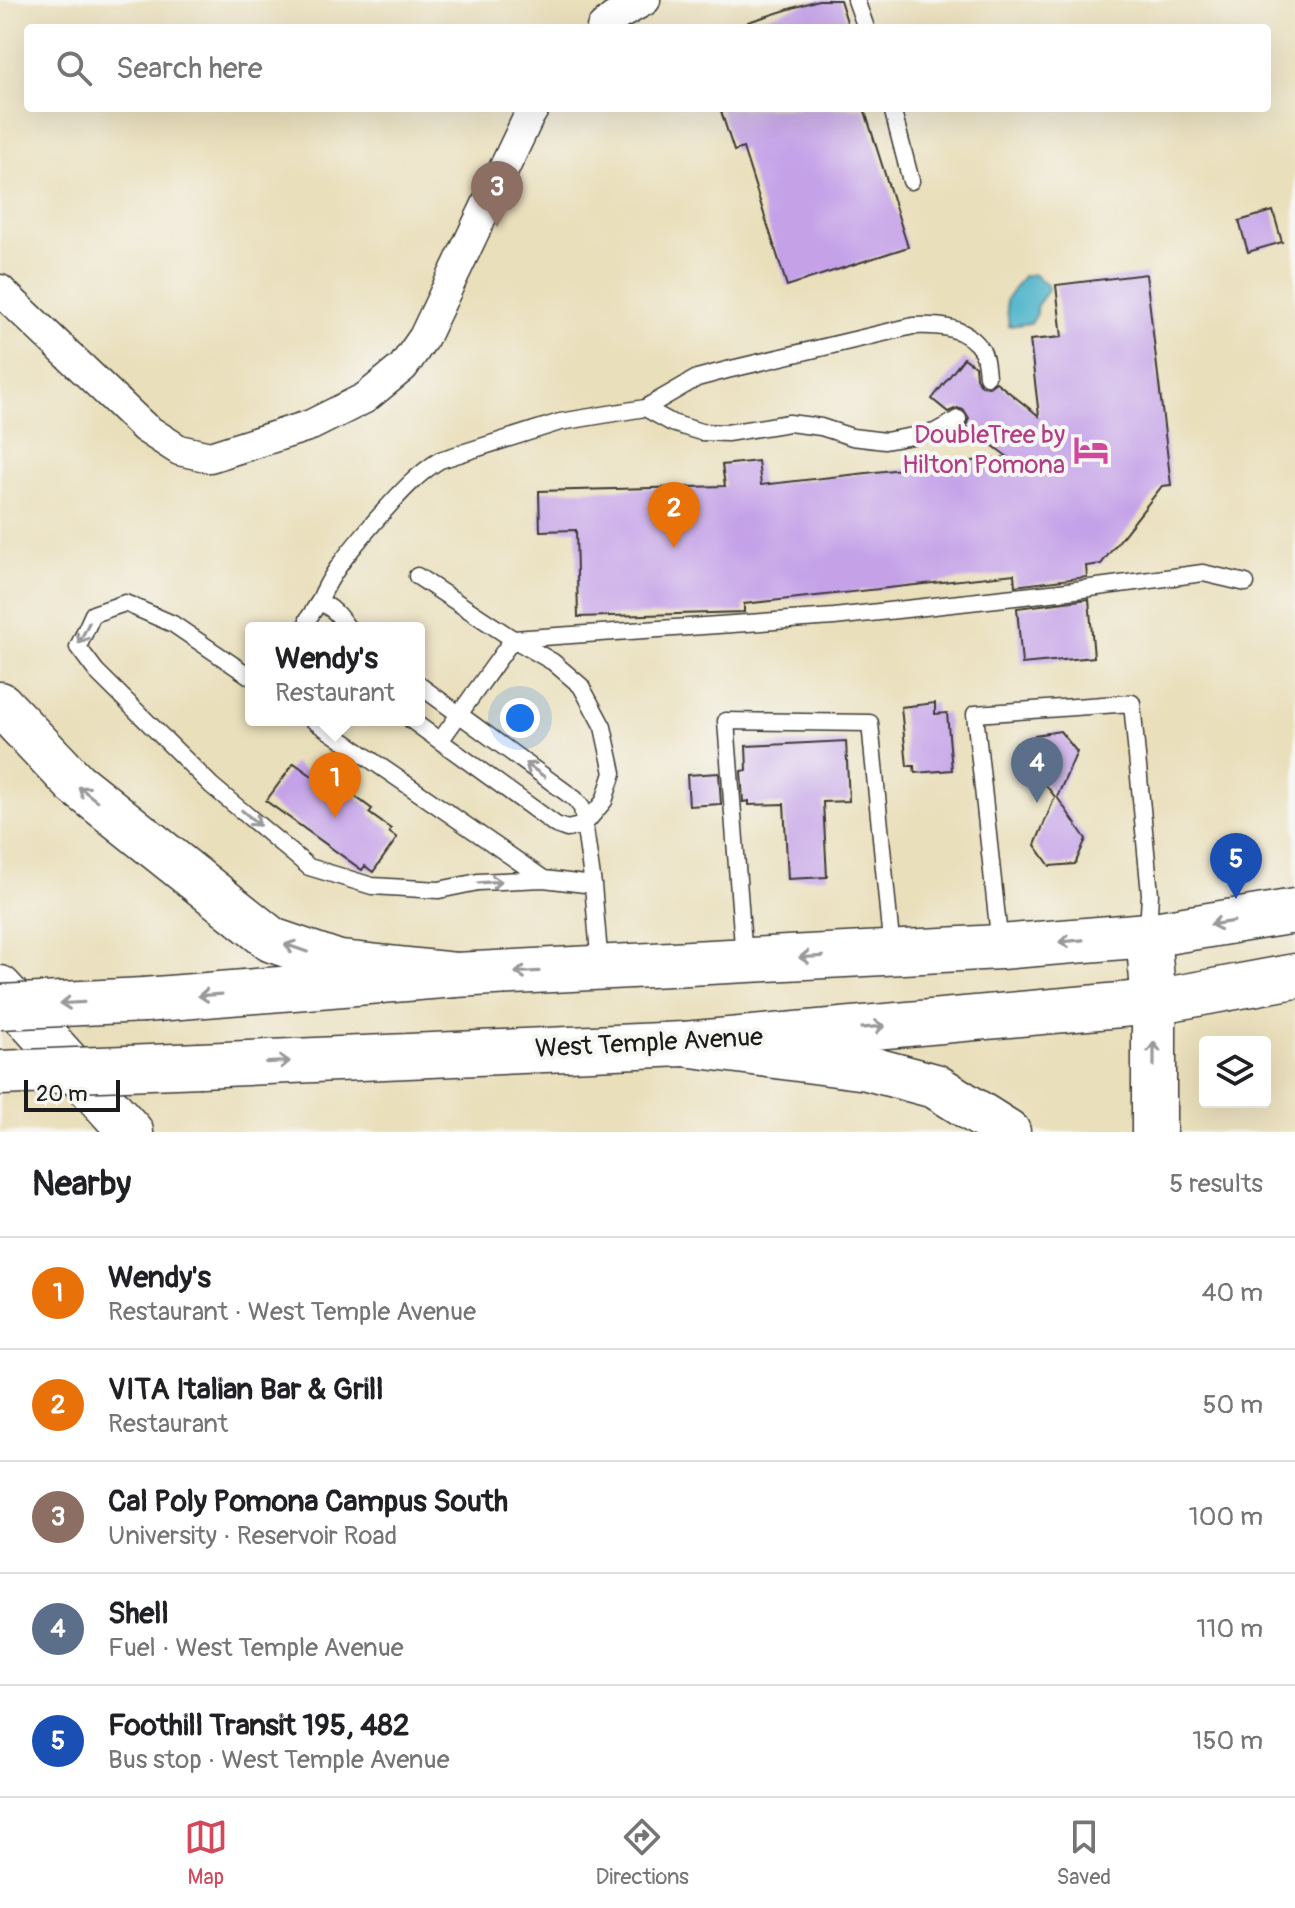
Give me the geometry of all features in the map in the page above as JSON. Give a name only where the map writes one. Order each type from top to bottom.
[{"type":"main road","points":[[0,704],[75,783],[272,940],[339,963],[455,975]]},
{"type":"main road","points":[[0,1007],[144,1000],[455,975],[1000,947],[1148,935],[1295,911]]},
{"type":"main road","points":[[1148,935],[1154,1002],[1154,1132]]},
{"type":"main road","name":"West Temple Avenue","points":[[0,1073],[684,1044],[1154,1002],[1295,976]]},
{"type":"main road","points":[[0,988],[129,1129]]},
{"type":"main road","points":[[684,1044],[867,1068],[935,1086],[1008,1132]]},
{"type":"street","points":[[606,24],[645,0]]},
{"type":"street","points":[[0,290],[145,428],[179,450],[210,457],[311,425],[365,398],[403,367],[424,337],[532,112]]},
{"type":"lane","points":[[856,0],[865,24]]},
{"type":"lane","points":[[893,112],[911,181]]},
{"type":"lane","points":[[308,622],[326,585],[353,547],[405,487],[440,460],[560,422],[645,408],[697,378],[913,326],[943,325],[968,336],[983,353],[987,376]]},
{"type":"lane","points":[[645,408],[672,423],[701,432],[727,433],[789,423],[885,441],[935,432],[958,419]]},
{"type":"lane","points":[[513,639],[834,617],[1203,573],[1246,583]]},
{"type":"lane","points":[[417,576],[553,662],[581,686],[603,727],[613,773],[604,801],[584,825],[567,829],[556,825],[419,726]]},
{"type":"lane","points":[[319,602],[337,612],[344,622]]},
{"type":"lane","points":[[245,673],[173,624],[125,603],[93,614],[78,647],[96,671],[212,786],[309,867],[372,886],[439,890],[478,882],[544,879],[593,885]]},
{"type":"lane","points":[[440,741],[513,639]]},
{"type":"lane","points":[[425,690],[575,799],[582,808],[590,855],[600,968]]},
{"type":"lane","points":[[1000,947],[975,714],[1132,703],[1150,894],[1148,935]]},
{"type":"lane","points":[[745,961],[726,721],[870,723],[892,953]]},
{"type":"lane","points":[[322,726],[544,879]]},
{"type":"water","points":[[1033,274],[1047,285],[1048,290],[1036,307],[1037,314],[1031,323],[1009,326],[1006,300],[1023,276]]},
{"type":"building","points":[[818,0],[840,0],[848,24],[748,24]]},
{"type":"building","points":[[721,112],[865,112],[908,247],[787,286],[743,148],[734,151]]},
{"type":"building","points":[[1273,211],[1282,242],[1248,252],[1239,221]]},
{"type":"building","name":"DoubleTree by Hilton Pomona","points":[[1146,274],[1171,485],[1162,486],[1101,564],[1086,566],[1087,577],[1015,586],[1014,574],[744,604],[744,612],[578,617],[576,530],[540,531],[539,491],[725,486],[722,465],[758,461],[761,485],[1008,457],[966,426],[969,418],[964,410],[957,408],[948,412],[932,399],[964,358],[975,366],[976,378],[982,386],[989,387],[996,382],[1039,416],[1030,340],[1062,337],[1056,285]]},
{"type":"building","points":[[1089,599],[1094,657],[1022,664],[1017,608]]},
{"type":"building","points":[[935,703],[935,714],[947,713],[952,770],[915,773],[914,766],[907,766],[901,707]]},
{"type":"building","points":[[1060,731],[1077,752],[1057,797],[1086,839],[1075,864],[1050,866],[1035,845],[1055,797],[1024,757],[1035,735]]},
{"type":"building","points":[[846,741],[849,801],[823,802],[827,877],[788,879],[784,804],[749,805],[749,801],[743,802],[741,771],[747,770],[746,746]]},
{"type":"building","points":[[294,763],[340,796],[345,789],[372,809],[369,813],[391,829],[389,832],[397,838],[373,872],[365,866],[362,870],[266,801]]},
{"type":"building","points":[[719,773],[721,804],[689,806],[687,775]]},
{"type":"place","name":"Cal Poly Pomona Campus South","points":[[497,227]]},
{"type":"place","name":"DoubleTree by Hilton Pomona","points":[[1091,450]]},
{"type":"place","name":"VITA Italian Bar & Grill","points":[[674,548]]},
{"type":"place","name":"Shell","points":[[1037,803]]},
{"type":"place","name":"Wendy's","points":[[335,818]]},
{"type":"place","name":"Foothill Transit 195, 482","points":[[1236,899]]}]
